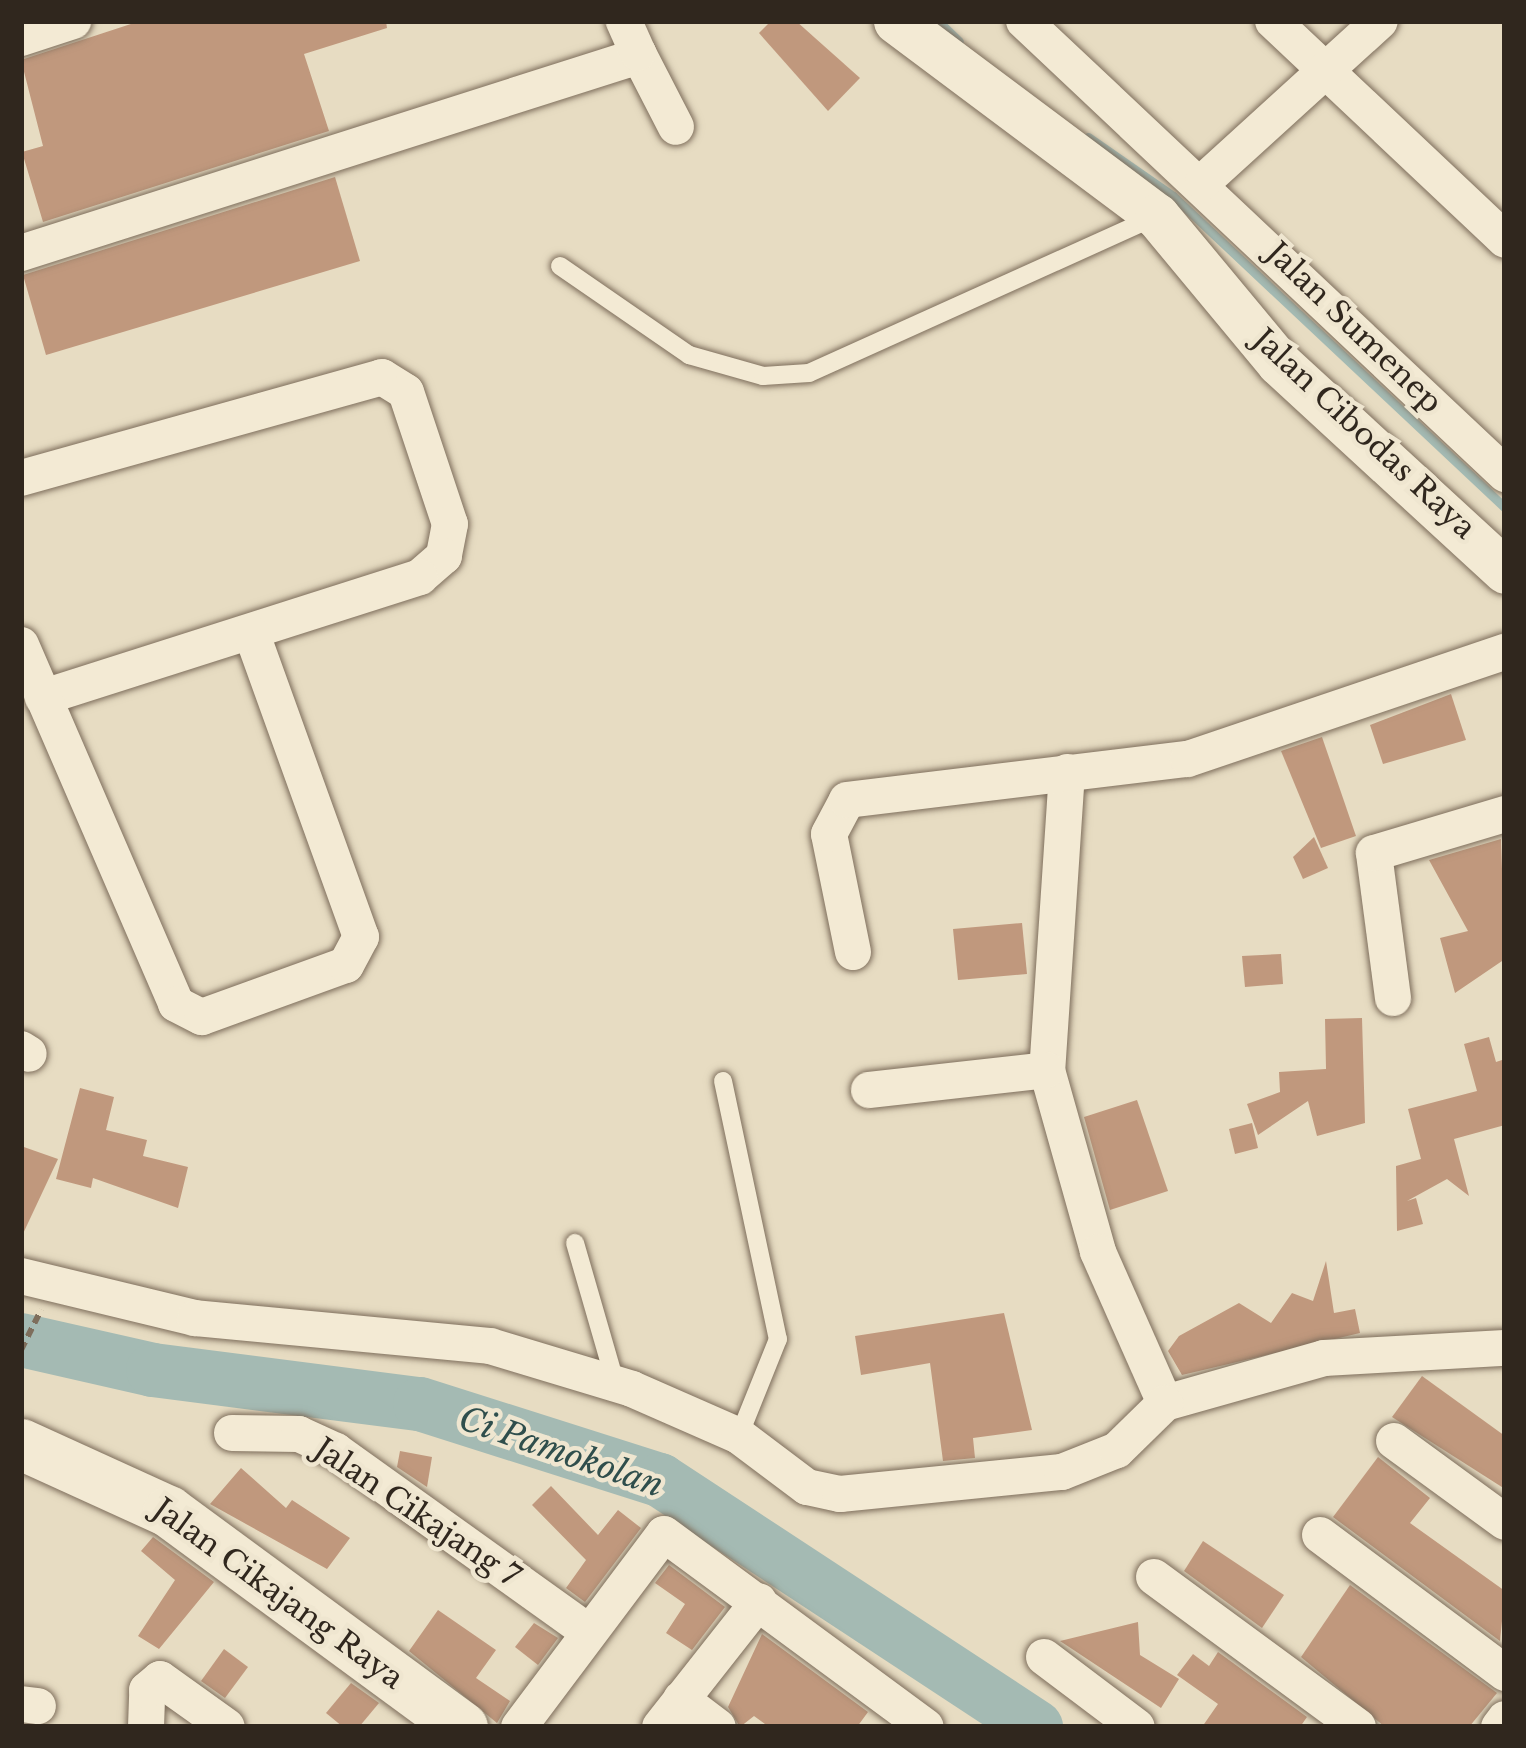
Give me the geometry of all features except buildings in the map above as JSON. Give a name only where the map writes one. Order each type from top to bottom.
[{"type":"main road","name":"Jalan Cikajang Raya","points":[[21,1444],[168,1511],[462,1727]]},
{"type":"street","points":[[21,38],[73,21]]},
{"type":"street","name":"Jalan Cibodas Raya","points":[[896,21],[1157,216],[1279,363],[1505,571]]},
{"type":"street","name":"Jalan Sumenep","points":[[1024,21],[1203,182],[1505,475]]},
{"type":"street","points":[[1273,21],[1502,232]]},
{"type":"street","points":[[1203,182],[1380,21]]},
{"type":"street","points":[[21,253],[631,37],[676,127]]},
{"type":"street","points":[[21,478],[363,377],[399,383],[450,524],[444,556],[420,578],[43,697]]},
{"type":"street","points":[[21,645],[176,1004],[219,1016],[346,965],[361,937],[252,634]]},
{"type":"street","points":[[853,952],[829,834],[838,805],[1188,759],[1505,652]]},
{"type":"street","points":[[1067,772],[1047,1070],[1098,1252],[1166,1403]]},
{"type":"street","points":[[1393,998],[1374,854],[1505,814]]},
{"type":"street","points":[[869,1090],[1047,1070]]},
{"type":"street","points":[[21,1276],[195,1318],[490,1346],[616,1385],[739,1436],[807,1487],[920,1492],[1091,1463],[1166,1403],[1324,1358],[1505,1348]]},
{"type":"street","name":"Jalan Cikajang 7","points":[[232,1433],[299,1434],[336,1451],[589,1632]]},
{"type":"street","points":[[1394,1441],[1505,1522]]},
{"type":"street","points":[[519,1727],[654,1538],[672,1535],[926,1727]]},
{"type":"street","points":[[1320,1535],[1505,1672]]},
{"type":"street","points":[[1154,1577],[1358,1727]]},
{"type":"street","points":[[718,1727],[671,1713],[759,1601]]},
{"type":"street","points":[[1044,1657],[1137,1727]]},
{"type":"street","points":[[146,1727],[147,1690],[160,1679],[227,1727]]},
{"type":"street","points":[[1498,1727],[1505,1719]]},
{"type":"lane","points":[[560,266],[689,355],[763,376],[809,373],[1157,216]]},
{"type":"lane","points":[[723,1081],[778,1339],[739,1436]]},
{"type":"lane","points":[[575,1243],[616,1385]]},
{"type":"path","points":[[21,1350],[37,1318]]},
{"type":"waterway","points":[[938,21],[959,41]]},
{"type":"waterway","points":[[1088,137],[1173,196],[1505,508]]},
{"type":"waterway","name":"Ci Pamokolan","points":[[21,1340],[153,1370],[420,1404],[660,1480],[1036,1727]]}]
